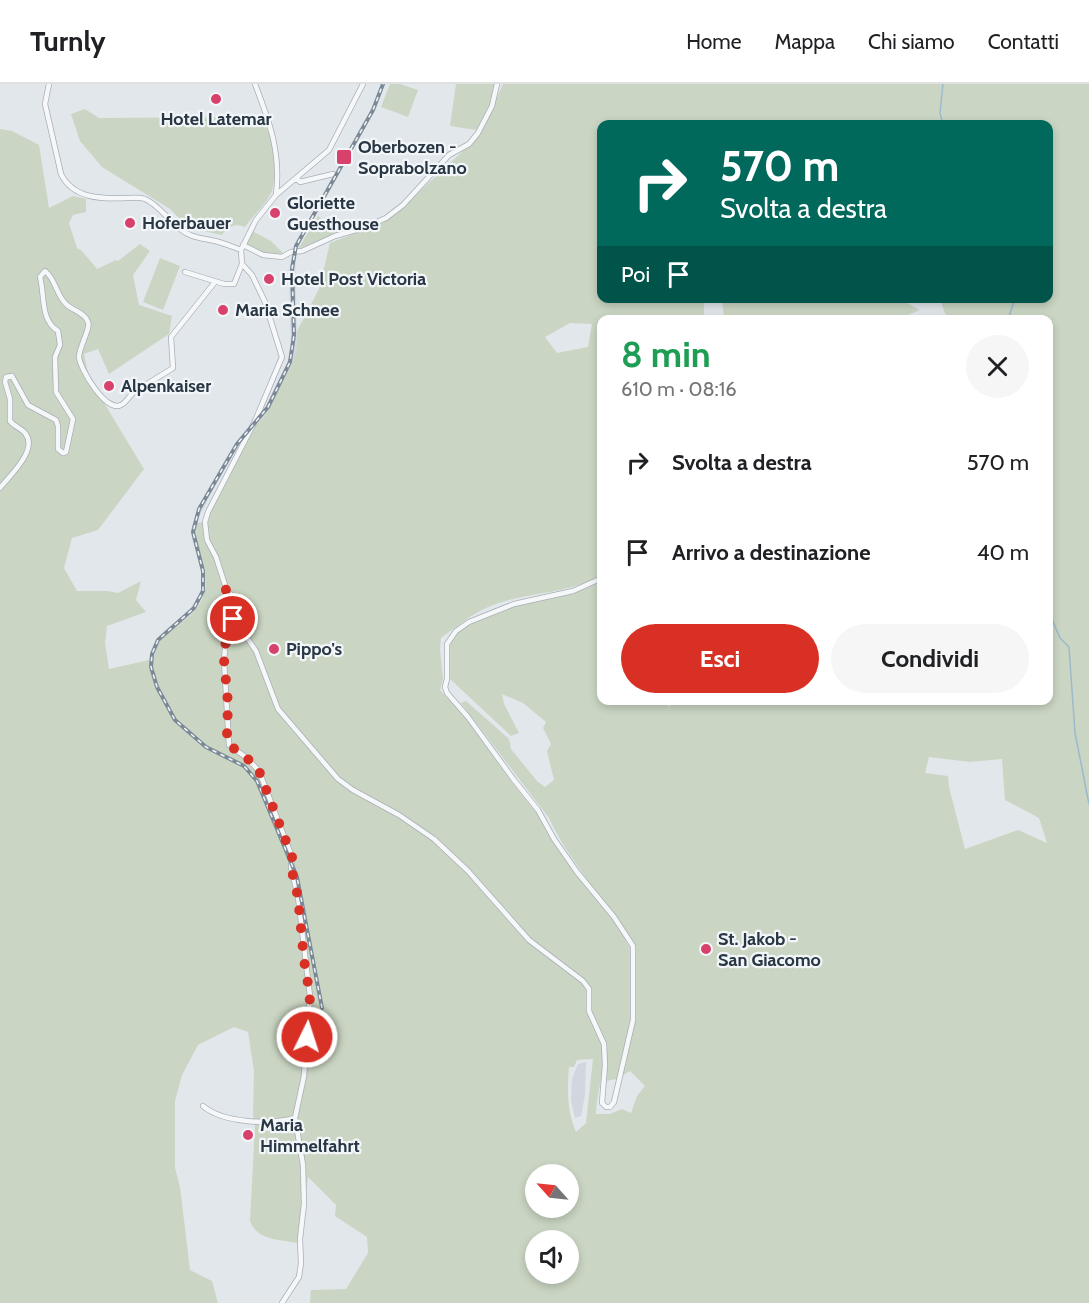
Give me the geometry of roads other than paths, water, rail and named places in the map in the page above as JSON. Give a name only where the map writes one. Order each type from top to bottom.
[{"type":"street","points":[[49,84],[45,104],[61,174],[72,187],[93,198],[105,200],[142,198],[161,210],[181,230],[198,238],[263,255],[282,257],[335,236],[363,228],[386,218],[403,205],[449,155],[469,144],[478,133],[492,106],[497,84]]},
{"type":"street","points":[[255,84],[274,136],[277,154],[276,195]]},
{"type":"street","points":[[185,272],[230,286],[234,284],[242,264],[242,248],[256,220],[276,195],[328,150],[363,84]]},
{"type":"street","points":[[297,179],[300,182],[333,174]]},
{"type":"street","points":[[242,264],[255,281],[270,313],[282,353],[255,420],[205,522],[207,540],[216,557],[226,588],[233,598],[230,612],[256,651],[278,709],[338,779],[353,790],[399,815],[434,839],[468,872],[529,940],[583,981],[589,989],[589,1011],[604,1044],[602,1103],[610,1107],[614,1102],[633,1020],[633,946],[614,917],[577,872],[554,839],[538,810],[468,717],[447,693],[445,687],[448,642],[469,622],[514,604],[573,591],[597,581]]},
{"type":"street","points":[[0,488],[20,465],[27,452],[29,441],[25,432],[16,428],[10,421],[11,407],[4,382],[6,377],[12,376],[28,405],[56,420],[58,449],[63,453],[69,447],[73,419],[56,392],[55,357],[60,345],[58,331],[52,327],[45,314],[40,277],[45,272],[50,275],[66,305],[82,314],[88,322],[89,327],[81,345],[79,358],[92,385],[107,401],[117,406],[122,405],[131,394],[173,368],[171,337],[215,282]]},
{"type":"street","points":[[226,588],[227,628],[224,660],[229,745],[247,758],[262,776],[265,790],[292,857],[291,867],[298,897],[310,996],[304,1076],[295,1118],[303,1165],[304,1204],[300,1239],[302,1263],[300,1277],[282,1303]]},
{"type":"street","points":[[203,1106],[218,1115],[242,1120],[295,1118]]},
{"type":"waterway","points":[[942,120],[940,113],[943,84]]},
{"type":"waterway","points":[[1010,315],[1013,303]]},
{"type":"waterway","points":[[1053,622],[1060,638],[1069,647],[1075,733],[1089,804]]},
{"type":"railway","points":[[322,1008],[297,877],[257,781],[244,766],[206,747],[175,720],[157,687],[151,667],[152,654],[158,640],[194,608],[203,591],[203,571],[193,532],[199,509],[237,444],[268,407],[290,362],[294,335],[292,269],[296,246],[373,110],[383,84]]},
{"type":"place","name":"Hotel Latemar","points":[[216,99]]},
{"type":"place","name":"Oberbozen - Soprabolzano","points":[[344,157]]},
{"type":"place","name":"Gloriette Guesthouse","points":[[275,213]]},
{"type":"place","name":"Hoferbauer","points":[[130,223]]},
{"type":"place","name":"Hotel Post Victoria","points":[[269,279]]},
{"type":"place","name":"Maria Schnee","points":[[223,310]]},
{"type":"place","name":"Alpenkaiser","points":[[109,386]]},
{"type":"place","name":"Pippo's","points":[[274,649]]},
{"type":"place","name":"St. Jakob - San Giacomo","points":[[706,949]]},
{"type":"place","name":"Maria Himmelfahrt","points":[[248,1135]]}]
